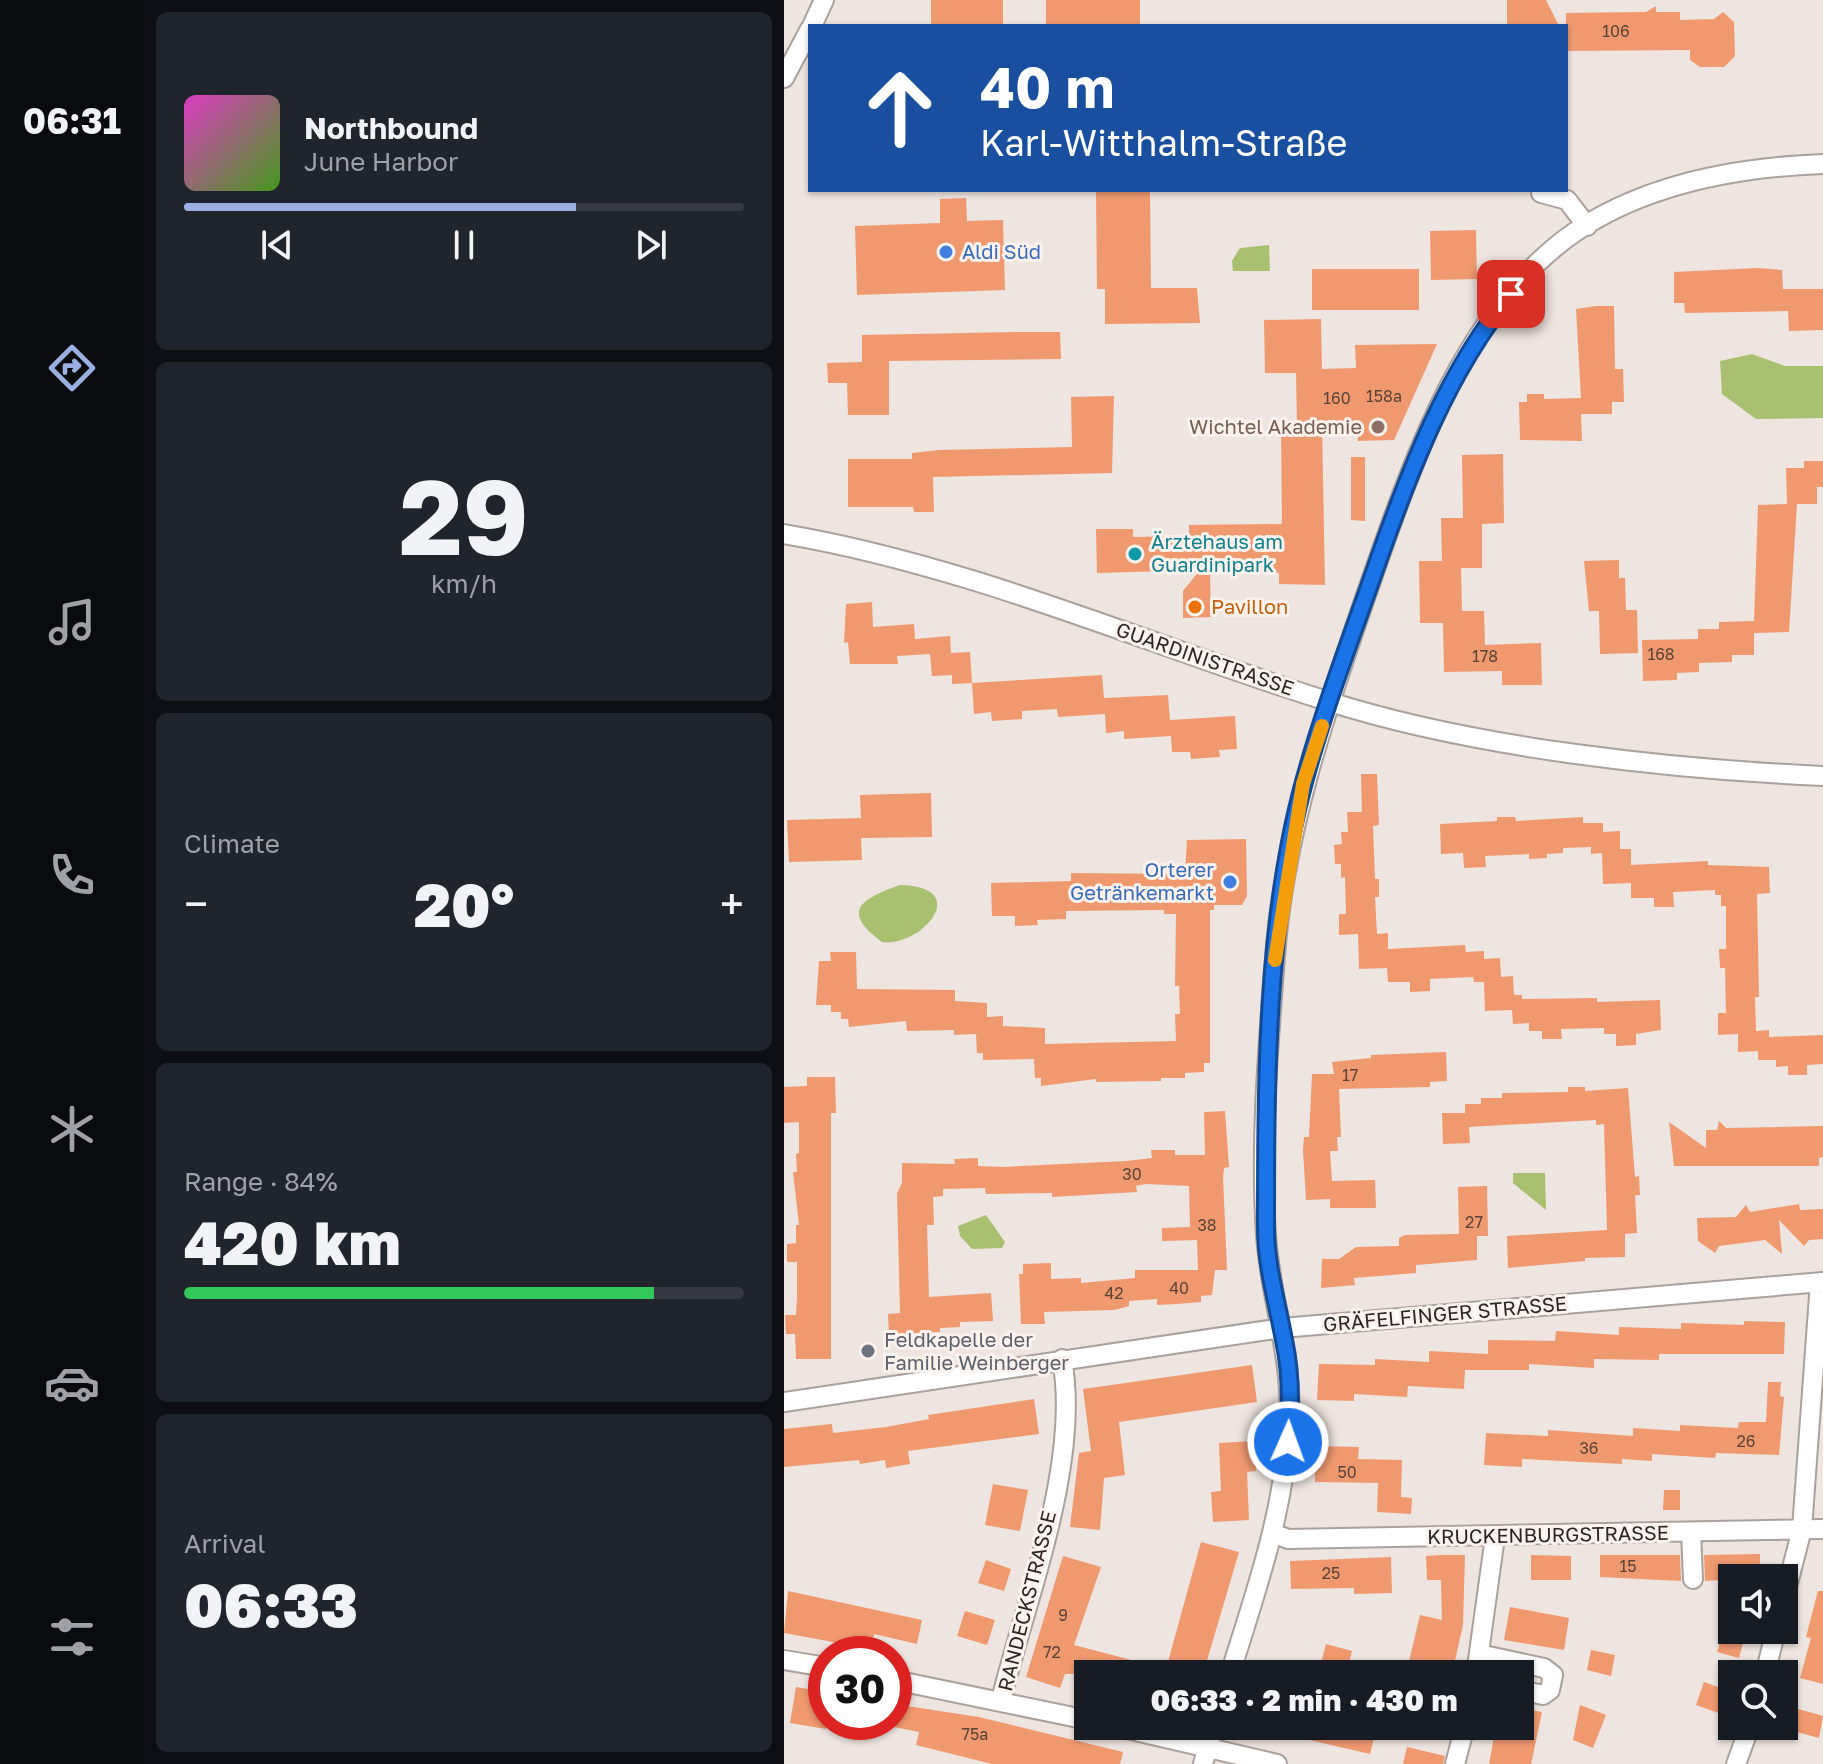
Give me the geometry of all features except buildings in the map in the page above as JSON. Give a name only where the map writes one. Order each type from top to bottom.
[{"type":"street","points":[[813,24],[824,0]]},
{"type":"street","points":[[784,78],[808,34]]},
{"type":"street","points":[[1234,1660],[1273,1533],[1290,1417],[1282,1328],[1272,1295],[1266,1233],[1266,1091],[1275,952],[1303,784],[1397,506],[1451,384],[1492,317],[1530,272],[1583,228],[1620,206],[1698,181],[1759,169],[1823,164]]},
{"type":"street","points":[[1541,196],[1564,208],[1583,228]]},
{"type":"street","name":"GUARDINISTRASSE","points":[[784,534],[922,565],[1072,611],[1329,702],[1419,724],[1558,750],[1823,776]]},
{"type":"street","points":[[1793,1564],[1802,1529],[1822,1282]]},
{"type":"street","name":"GRÄFELFINGER STRASSE","points":[[784,1402],[1282,1328],[1822,1282]]},
{"type":"street","name":"RANDECKSTRASSE","points":[[1001,1700],[1044,1546],[1060,1455],[1067,1384],[1062,1359]]},
{"type":"street","name":"KRUCKENBURGSTRASSE","points":[[1273,1533],[1288,1539],[1823,1529]]},
{"type":"street","points":[[1691,1532],[1693,1579]]},
{"type":"street","points":[[1478,1660],[1495,1537]]},
{"type":"street","points":[[1479,1654],[1507,1660]]},
{"type":"street","points":[[784,1660],[808,1664]]},
{"type":"street","points":[[1534,1666],[1553,1675],[1550,1690],[1543,1695],[1534,1693]]},
{"type":"street","points":[[912,1683],[1074,1717]]},
{"type":"street","points":[[1157,1740],[1206,1756],[1277,1764]]},
{"type":"street","points":[[1455,1764],[1461,1740]]},
{"type":"street","points":[[1736,1764],[1745,1740]]},
{"type":"green space","points":[[1269,245],[1270,271],[1233,271],[1232,261],[1240,248]]},
{"type":"green space","points":[[1752,354],[1785,366],[1823,366],[1823,418],[1756,419],[1722,394],[1720,361]]},
{"type":"green space","points":[[900,885],[922,888],[934,896],[937,905],[924,927],[911,936],[882,942],[861,921],[861,906],[876,895]]},
{"type":"green space","points":[[1513,1173],[1545,1173],[1546,1210],[1513,1183]]},
{"type":"green space","points":[[986,1215],[1005,1242],[1002,1248],[972,1249],[960,1236],[958,1226]]},
{"type":"slow traffic","points":[[1275,960],[1280,913],[1303,784],[1322,726]]},
{"type":"place","name":"Aldi Süd","points":[[946,252]]},
{"type":"place","name":"Wichtel Akademie","points":[[1378,427]]},
{"type":"place","name":"Ärztehaus am Guardinipark","points":[[1135,554]]},
{"type":"place","name":"Pavillon","points":[[1195,607]]},
{"type":"place","name":"Orterer Getränkemarkt","points":[[1230,882]]},
{"type":"place","name":"Feldkapelle der Familie Weinberger","points":[[868,1351]]},
{"type":"route","points":[[1288,1442],[1287,1356],[1272,1295],[1266,1233],[1266,1091],[1275,952],[1303,784],[1397,506],[1451,384],[1492,317],[1511,294]]}]
